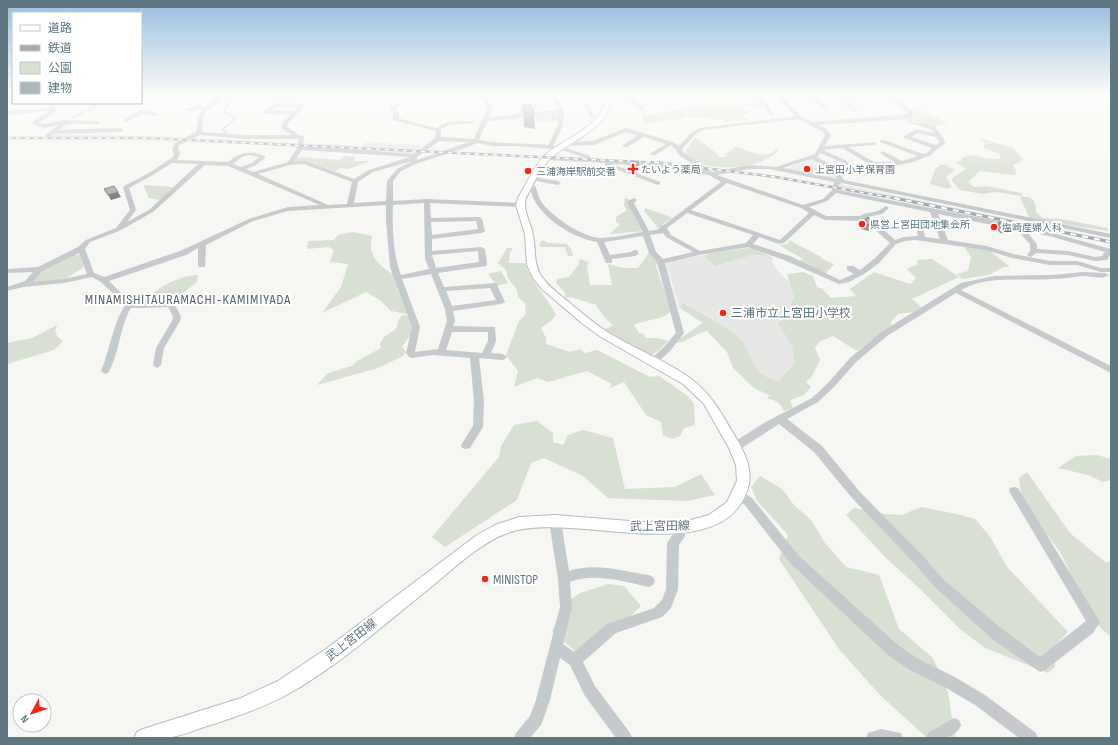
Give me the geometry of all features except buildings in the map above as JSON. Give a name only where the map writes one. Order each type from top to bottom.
[{"type":"main road","points":[[520,205],[531,182],[546,158],[585,130]]},
{"type":"main road","name":"武上宮田線","points":[[144,738],[231,710],[277,691],[332,655],[432,576],[491,533],[519,523],[555,521],[642,528],[679,528],[707,523],[719,517],[732,506],[739,495],[743,481],[742,473],[735,447],[716,411],[703,395],[687,381],[654,361],[605,336],[545,287],[536,276],[532,265],[529,234],[520,205]]},
{"type":"street","points":[[48,136],[56,130]]},
{"type":"street","points":[[53,132],[121,130]]},
{"type":"street","points":[[287,130],[295,134],[295,137]]},
{"type":"street","points":[[438,130],[438,139]]},
{"type":"street","points":[[350,205],[355,181],[371,170],[463,147],[476,141],[482,130]]},
{"type":"street","points":[[550,147],[559,130]]},
{"type":"street","points":[[503,357],[474,356],[442,352],[412,355],[410,353],[416,326],[394,267],[390,203],[390,181],[400,170],[438,139],[476,141],[493,144],[562,147],[591,144],[626,130],[671,143],[679,149],[681,154],[695,162],[709,174]]},
{"type":"street","points":[[679,149],[694,133],[700,130]]},
{"type":"street","points":[[821,150],[828,134],[824,130]]},
{"type":"street","points":[[844,146],[873,164],[901,163],[929,154],[944,142],[934,130]]},
{"type":"street","points":[[936,134],[916,131],[906,137],[936,147]]},
{"type":"street","points":[[117,230],[133,210],[126,187],[171,161],[177,156],[175,149],[177,144],[199,133],[246,137],[302,137],[300,148],[290,163]]},
{"type":"street","points":[[625,146],[643,136]]},
{"type":"street","points":[[882,141],[922,156]]},
{"type":"street","points":[[653,154],[665,150],[671,143]]},
{"type":"street","points":[[776,169],[812,157],[821,150],[874,143]]},
{"type":"street","points":[[562,147],[658,183]]},
{"type":"street","points":[[300,148],[359,152],[415,159]]},
{"type":"street","points":[[803,207],[825,200],[835,191],[836,183],[839,179],[847,172],[856,171],[843,161],[821,150]]},
{"type":"street","points":[[882,153],[901,163]]},
{"type":"street","points":[[229,164],[238,155],[242,154],[263,157],[254,164],[241,169]]},
{"type":"street","points":[[812,157],[832,167],[839,179]]},
{"type":"street","points":[[546,158],[665,166],[709,174],[803,207],[813,213],[829,219],[867,219],[878,227],[894,243]]},
{"type":"street","points":[[171,161],[229,164],[328,206]]},
{"type":"street","points":[[7,271],[39,269],[81,249],[88,241],[117,230],[151,211],[204,162]]},
{"type":"street","points":[[253,174],[290,163],[308,162],[355,181]]},
{"type":"street","points":[[709,174],[749,167],[776,169],[839,179],[1111,236]]},
{"type":"street","points":[[664,231],[663,228],[726,181]]},
{"type":"street","points":[[558,183],[531,182],[533,187],[532,192],[536,200],[554,217],[577,234],[589,239],[600,240],[664,231]]},
{"type":"street","points":[[835,191],[1018,227],[1054,235],[1110,251],[1102,258],[1095,259],[1068,253],[1034,251]]},
{"type":"street","points":[[634,200],[630,202],[647,233],[653,253],[661,262],[680,333],[667,349],[654,361]]},
{"type":"street","points":[[428,201],[429,253],[433,270],[450,308],[451,321],[442,352]]},
{"type":"street","points":[[104,280],[177,255],[267,214],[294,208],[428,201],[520,205]]},
{"type":"street","points":[[861,218],[866,215],[880,214],[886,208]]},
{"type":"street","points":[[932,210],[946,243]]},
{"type":"street","points":[[687,211],[781,242],[813,213]]},
{"type":"street","points":[[428,220],[479,219],[482,231],[428,237]]},
{"type":"street","points":[[920,223],[918,223],[921,230],[922,239]]},
{"type":"street","points":[[878,227],[908,226]]},
{"type":"street","points":[[1018,227],[1033,244],[1034,251],[1029,258]]},
{"type":"street","points":[[664,231],[668,236],[699,253]]},
{"type":"street","points":[[661,262],[748,244],[758,235]]},
{"type":"street","points":[[748,244],[774,255],[787,258],[840,282],[849,281],[882,256],[894,243],[904,239],[922,239],[987,248],[1012,256],[1029,258],[1050,264],[1077,263],[1111,274]]},
{"type":"street","points":[[600,240],[608,259],[631,255]]},
{"type":"street","points":[[202,244],[202,265]]},
{"type":"street","points":[[81,249],[87,268],[92,275],[104,280],[129,305],[144,306],[170,304],[177,316],[176,321],[160,348],[157,365]]},
{"type":"street","points":[[398,278],[433,270],[483,265],[482,250],[429,253]]},
{"type":"street","points":[[850,268],[859,273]]},
{"type":"street","points":[[24,285],[32,280],[39,269]]},
{"type":"street","points":[[735,447],[780,419],[815,400],[831,385],[853,360],[887,331],[955,290],[974,282],[994,278],[1111,274]]},
{"type":"street","points":[[7,289],[24,285],[64,281],[92,275]]},
{"type":"street","points":[[442,289],[493,285],[501,302],[450,308]]},
{"type":"street","points":[[955,290],[1111,370]]},
{"type":"street","points":[[105,371],[122,314],[129,305]]},
{"type":"street","points":[[449,329],[492,328],[492,341],[485,356]]},
{"type":"street","points":[[466,445],[478,427],[479,402],[474,356]]},
{"type":"street","points":[[780,419],[818,449],[856,495],[902,544],[920,560],[939,583],[997,634],[1040,665],[1088,629],[1094,622],[1070,587],[1060,567],[1027,515],[1014,490]]},
{"type":"street","points":[[739,495],[748,501],[795,560],[894,651],[915,665],[948,681],[980,700],[1031,738]]},
{"type":"street","points":[[521,738],[536,720],[543,700],[566,607],[564,579],[555,521]]},
{"type":"street","points":[[575,660],[612,628],[658,613],[667,604],[672,589],[673,543],[679,536],[679,528]]},
{"type":"street","points":[[564,579],[572,574],[595,573],[649,581]]},
{"type":"street","points":[[556,647],[575,660],[590,691],[625,738]]},
{"type":"street","points":[[933,738],[954,725]]},
{"type":"street","points":[[873,738],[881,736],[896,738]]},
{"type":"shaded area","points":[[52,135],[183,138],[180,140],[49,138]]},
{"type":"shaded area","points":[[189,138],[297,143],[297,146],[186,141]]},
{"type":"shaded area","points":[[366,142],[421,145],[417,154],[303,146],[305,143],[362,146]]},
{"type":"shaded area","points":[[812,158],[829,166],[838,177],[837,179],[786,169]]},
{"type":"shaded area","points":[[840,184],[1111,240],[1111,244],[839,188]]},
{"type":"shaded area","points":[[746,247],[754,248],[773,257],[772,262],[777,270],[796,289],[809,346],[782,386],[757,375],[746,349],[679,308],[666,262]]},
{"type":"green space","points":[[695,137],[719,155],[718,157],[725,157],[726,154],[735,147],[762,155],[772,153],[777,149],[778,151],[763,161],[744,166],[723,167],[705,165],[683,153],[689,153],[685,152]]},
{"type":"green space","points":[[979,138],[1013,148],[1023,160],[1013,165],[1017,173],[1014,175],[980,171],[968,182],[974,187],[987,186],[1021,193],[1023,196],[995,192],[983,194],[960,190],[952,181],[952,178],[966,169],[956,163],[961,161],[962,158],[971,155],[1000,159],[1000,154],[984,148],[985,143]]},
{"type":"green space","points":[[344,156],[356,157],[353,161],[370,161],[349,169],[341,168],[334,171],[311,162],[295,161],[296,158],[301,157],[339,160]]},
{"type":"green space","points":[[941,165],[946,165],[955,170],[946,177],[952,187],[947,189],[930,184],[935,169]]},
{"type":"green space","points":[[143,185],[175,187],[160,200],[149,198]]},
{"type":"green space","points":[[1020,197],[1030,198],[1035,204],[1036,212],[1043,218],[1061,219],[1107,228],[1108,231],[1030,219]]},
{"type":"green space","points":[[625,198],[631,200],[629,203],[645,231],[610,234],[620,224],[616,222],[616,217],[627,210],[624,205]]},
{"type":"green space","points":[[645,208],[672,218],[663,224],[661,230],[644,211]]},
{"type":"green space","points":[[352,232],[372,236],[372,254],[378,263],[393,274],[398,290],[410,315],[391,311],[381,301],[366,292],[322,313],[341,287],[348,264],[330,262],[334,250],[329,247],[307,249],[308,241],[334,240],[338,235]]},
{"type":"green space","points":[[543,240],[547,243],[567,244],[571,249],[573,256],[568,256],[565,247],[541,247],[539,245]]},
{"type":"green space","points":[[789,240],[821,257],[822,259],[834,264],[825,274],[798,262],[803,259],[779,245],[788,244]]},
{"type":"green space","points":[[967,246],[989,250],[1010,267],[1004,267],[989,275],[962,279],[957,274],[968,271],[971,257],[965,248]]},
{"type":"green space","points":[[507,248],[513,248],[510,253],[509,263],[525,263],[535,284],[556,315],[551,321],[541,328],[546,338],[546,344],[570,352],[580,349],[585,353],[597,350],[650,377],[659,376],[688,396],[694,404],[695,425],[684,428],[680,436],[672,439],[663,435],[661,422],[646,415],[624,382],[610,388],[612,384],[587,371],[548,382],[537,378],[514,387],[518,371],[506,355],[519,321],[526,314],[525,303],[518,297],[517,290],[508,278],[506,270],[498,263]]},
{"type":"green space","points":[[752,248],[767,255],[752,255],[715,266],[705,256],[711,253]]},
{"type":"green space","points":[[651,250],[658,263],[656,266],[671,311],[663,317],[634,325],[639,333],[644,334],[645,338],[658,338],[668,341],[658,351],[650,356],[602,331],[613,325],[605,318],[595,304],[565,297],[565,293],[556,283],[557,279],[569,277],[581,259],[589,263],[587,266],[590,285],[612,285],[608,264],[624,268],[638,268]]},
{"type":"green space","points":[[71,255],[80,255],[84,267],[64,280],[33,283],[40,271]]},
{"type":"green space","points":[[932,259],[959,277],[912,299],[921,307],[914,312],[898,314],[891,322],[891,325],[857,351],[833,336],[819,342],[815,348],[820,360],[812,376],[806,382],[811,387],[804,395],[790,400],[793,408],[784,411],[778,402],[768,399],[769,395],[754,388],[733,368],[727,352],[707,331],[683,342],[675,342],[703,323],[681,308],[682,303],[717,322],[736,335],[747,349],[756,368],[761,374],[779,381],[795,363],[792,345],[778,324],[788,312],[794,297],[787,274],[803,272],[813,276],[817,287],[826,290],[823,290],[831,298],[856,296],[850,289],[874,272],[910,284],[916,278],[907,269],[918,264],[917,260]]},
{"type":"green space","points":[[501,271],[508,283],[497,286],[488,274]]},
{"type":"green space","points":[[196,275],[198,276],[197,282],[181,295],[181,299],[150,307],[140,303],[166,284],[180,278]]},
{"type":"green space","points":[[402,315],[410,316],[413,326],[412,333],[402,347],[406,352],[403,356],[378,368],[317,385],[328,373],[352,366],[357,361],[381,348],[380,344],[384,337],[397,328],[398,321]]},
{"type":"green space","points":[[57,325],[55,331],[57,336],[63,341],[54,350],[7,364],[7,343],[32,338]]},
{"type":"green space","points":[[537,421],[553,433],[553,442],[563,445],[568,435],[583,430],[613,438],[625,489],[675,487],[701,474],[715,495],[687,501],[608,498],[583,476],[544,458],[531,463],[517,500],[445,547],[432,537],[499,457],[501,446],[514,425]]},
{"type":"green space","points":[[1097,455],[1111,459],[1111,480],[1103,482],[1088,475],[1058,468],[1076,456]]},
{"type":"green space","points":[[1027,472],[1070,533],[1105,562],[1111,562],[1111,637],[1094,619],[1081,597],[1059,551],[1028,508],[1020,488],[1019,478]]},
{"type":"green space","points":[[760,476],[782,489],[794,505],[812,521],[825,543],[846,567],[879,575],[899,629],[933,658],[948,692],[955,738],[927,738],[879,694],[839,649],[779,559],[788,535],[757,501],[751,487]]},
{"type":"green space","points":[[921,507],[975,519],[991,538],[1007,567],[1068,632],[1054,647],[1055,667],[1048,673],[985,648],[960,629],[917,586],[888,560],[846,515],[854,508],[885,514],[902,515]]},
{"type":"green space","points":[[608,584],[624,586],[641,606],[594,652],[575,651],[552,632],[562,605],[580,593]]},
{"type":"waterway","points":[[223,130],[226,134]]},
{"type":"railway","points":[[7,138],[147,138],[663,163],[776,177],[898,199]]},
{"type":"railway","points":[[894,198],[898,199]]},
{"type":"railway","points":[[898,199],[1111,242]]},
{"type":"place","name":"たいよう薬局","points":[[633,169]]},
{"type":"place","name":"上宮田小羊保育園","points":[[807,169]]},
{"type":"place","name":"三浦海岸駅前交番","points":[[528,171]]},
{"type":"place","name":"県営上宮田団地集会所","points":[[862,224]]},
{"type":"place","name":"塩崎産婦人科","points":[[994,227]]},
{"type":"place","name":"三浦市立上宮田小学校","points":[[723,313]]},
{"type":"place","name":"MINISTOP","points":[[485,579]]},
{"type":"district","name":"MINAMISHITAURAMACHI-KAMIMIYADA","points":[[188,299]]}]
